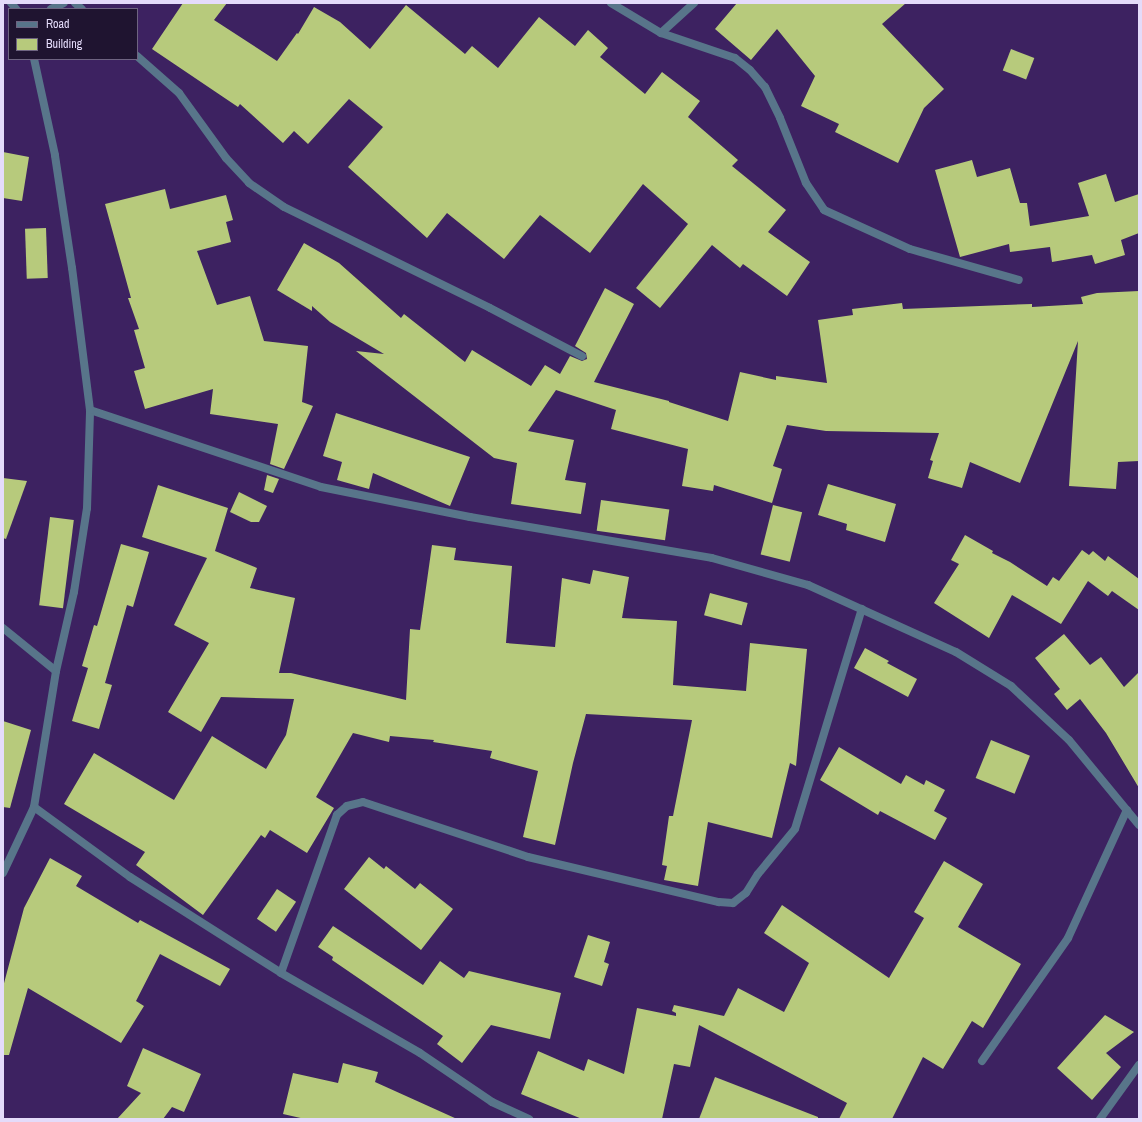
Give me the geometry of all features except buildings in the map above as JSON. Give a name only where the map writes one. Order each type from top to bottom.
[{"type":"street","points":[[53,8],[64,3]]},
{"type":"street","points":[[611,3],[661,33],[735,58],[750,70],[765,87],[780,118],[806,183],[824,210],[910,249],[1019,280]]},
{"type":"street","points":[[661,33],[694,3]]},
{"type":"street","points":[[138,57],[179,93],[226,158],[250,184],[284,207],[490,308],[582,356]]},
{"type":"street","points":[[3,873],[34,807],[56,671],[74,592],[87,508],[90,410],[72,268],[55,155],[34,60]]},
{"type":"street","points":[[90,410],[321,487],[470,517],[712,558],[808,585],[956,652],[1011,686],[1069,740],[1139,825]]},
{"type":"street","points":[[280,973],[337,815],[347,806],[363,802],[528,857],[719,902],[733,903],[746,893],[758,874],[795,829],[862,609]]},
{"type":"street","points":[[3,628],[56,671]]},
{"type":"street","points":[[34,807],[130,877],[280,973],[420,1053],[492,1102],[529,1119]]},
{"type":"street","points":[[982,1061],[1068,938],[1127,810]]},
{"type":"street","points":[[1100,1119],[1139,1065]]}]
